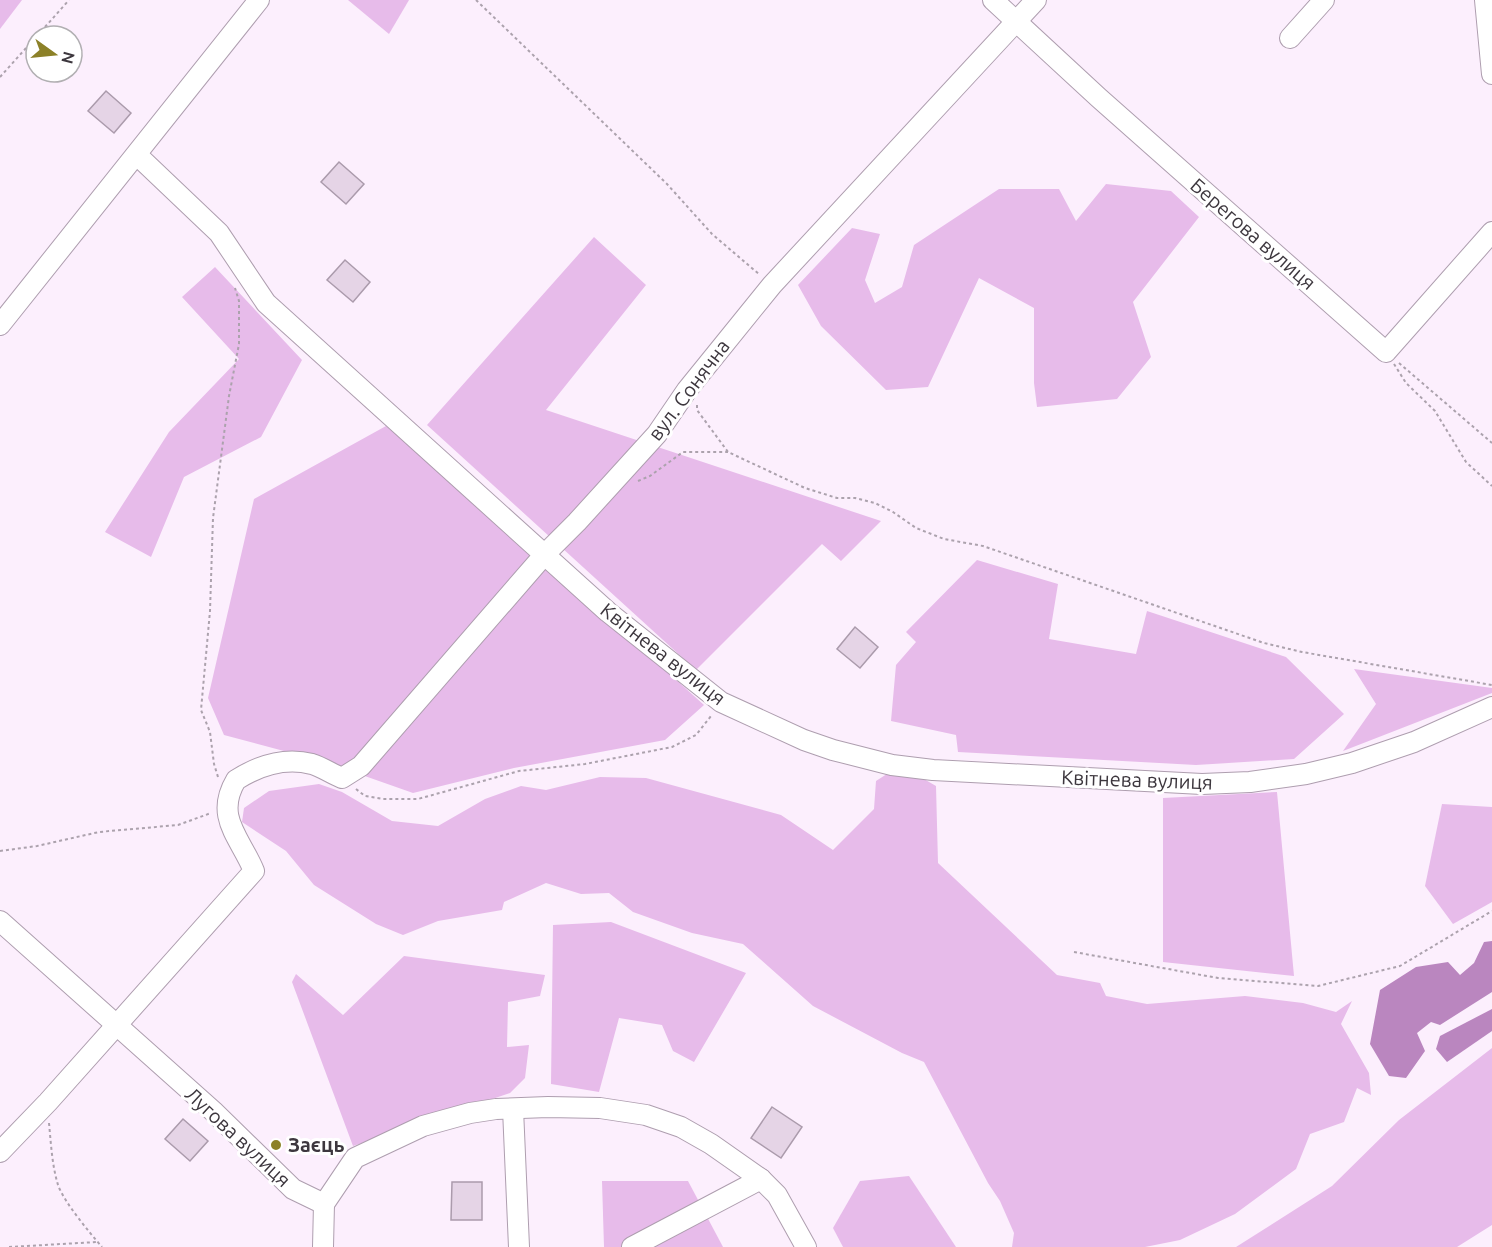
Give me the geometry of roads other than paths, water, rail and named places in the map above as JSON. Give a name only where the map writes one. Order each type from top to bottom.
[{"type":"street","points":[[0,325],[259,0]]},
{"type":"street","name":"Берегова вулиця","points":[[993,0],[1108,106],[1386,352],[1492,232]]},
{"type":"street","name":"вул. Сонячна","points":[[116,1026],[254,871],[228,816],[226,801],[236,780],[266,765],[294,762],[314,764],[342,778],[361,766],[545,554],[657,434],[694,382],[772,285],[1036,0]]},
{"type":"street","points":[[1290,38],[1324,0]]},
{"type":"street","points":[[1485,0],[1492,74]]},
{"type":"street","name":"Квітнева вулиця","points":[[137,155],[219,233],[266,303],[608,612],[721,702],[814,743],[855,757],[892,765],[933,770],[1202,784],[1306,774],[1352,763],[1414,742],[1492,707]]},
{"type":"street","name":"Лугова вулиця","points":[[0,921],[213,1111],[293,1189],[324,1204]]},
{"type":"street","points":[[0,1152],[116,1026]]},
{"type":"street","points":[[323,1247],[324,1204],[354,1158],[423,1126],[470,1113],[548,1107],[600,1108],[646,1115],[681,1127],[711,1144],[761,1179],[777,1195],[806,1247]]},
{"type":"street","points":[[513,1109],[519,1247]]},
{"type":"street","points":[[632,1247],[761,1179]]},
{"type":"place","name":"Заєць","points":[[276,1145]]}]
